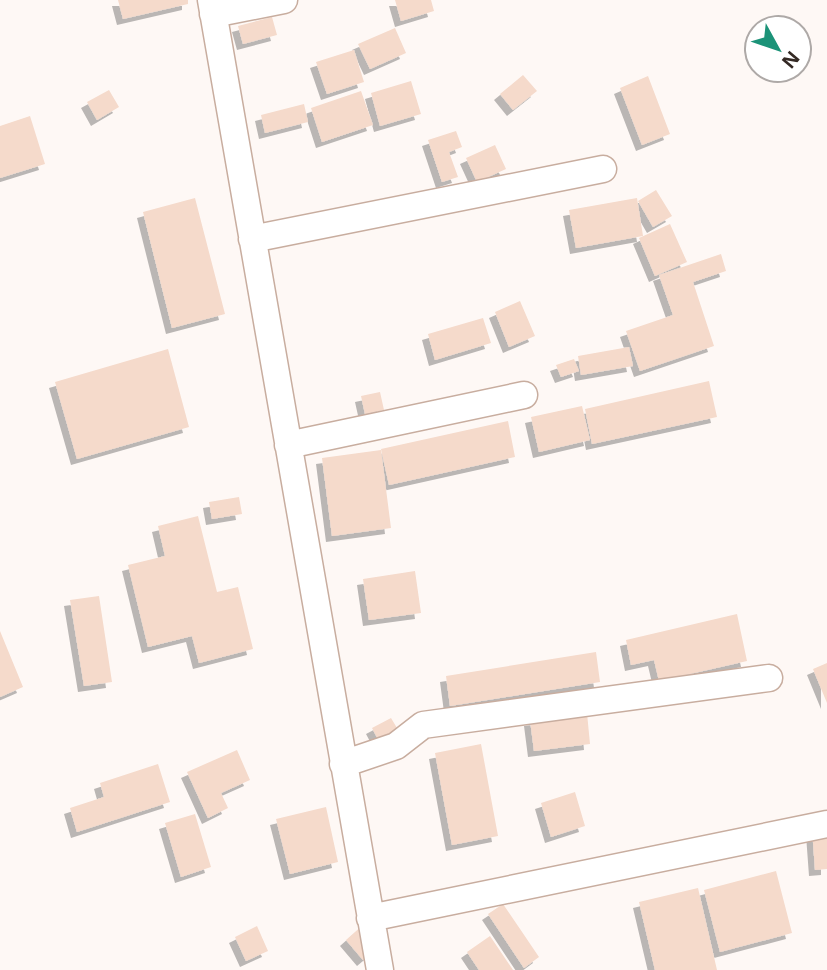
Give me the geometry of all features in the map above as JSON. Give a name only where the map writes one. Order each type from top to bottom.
[{"type":"street","points":[[284,0],[212,7],[380,970]]},
{"type":"street","points":[[252,239],[603,169]]},
{"type":"street","points":[[288,444],[524,395]]},
{"type":"street","points":[[343,764],[396,746],[423,724],[769,678]]},
{"type":"street","points":[[370,918],[827,824]]},
{"type":"building","points":[[118,0],[188,0],[188,4],[123,19]]},
{"type":"building","points":[[395,0],[431,0],[434,11],[401,21]]},
{"type":"building","points":[[272,17],[277,35],[243,44],[238,26]]},
{"type":"building","points":[[395,28],[406,53],[370,69],[358,44]]},
{"type":"building","points":[[354,50],[364,82],[327,94],[316,62]]},
{"type":"building","points":[[523,75],[537,91],[513,110],[500,94]]},
{"type":"building","points":[[648,76],[670,134],[642,145],[620,88]]},
{"type":"building","points":[[411,81],[421,114],[380,126],[371,93]]},
{"type":"building","points":[[109,90],[119,107],[97,120],[87,102]]},
{"type":"building","points":[[361,91],[373,125],[322,142],[311,108]]},
{"type":"building","points":[[304,104],[308,122],[265,133],[261,115]]},
{"type":"building","points":[[30,116],[45,164],[0,178],[0,126]]},
{"type":"building","points":[[456,131],[462,147],[449,152],[458,177],[442,182],[428,140]]},
{"type":"building","points":[[495,145],[506,169],[477,182],[466,158]]},
{"type":"building","points":[[656,190],[672,216],[653,227],[638,201]]},
{"type":"building","points":[[195,198],[225,314],[172,328],[143,212]]},
{"type":"building","points":[[637,198],[643,236],[576,248],[569,210]]},
{"type":"building","points":[[670,224],[687,262],[655,276],[639,238]]},
{"type":"building","points":[[721,254],[726,271],[693,282],[714,346],[640,371],[626,331],[673,315],[659,275]]},
{"type":"building","points":[[520,301],[535,336],[509,347],[495,312]]},
{"type":"building","points":[[483,318],[491,343],[435,360],[428,334]]},
{"type":"building","points":[[629,347],[633,366],[581,375],[578,356]]},
{"type":"building","points":[[168,349],[189,427],[77,459],[55,382]]},
{"type":"building","points":[[574,359],[579,371],[561,377],[556,365]]},
{"type":"building","points":[[709,381],[717,417],[592,444],[585,409]]},
{"type":"building","points":[[380,392],[384,410],[365,414],[361,396]]},
{"type":"building","points":[[582,406],[590,440],[539,452],[531,417]]},
{"type":"building","points":[[508,421],[515,457],[389,485],[381,449]]},
{"type":"building","points":[[381,450],[391,528],[332,536],[322,458]]},
{"type":"building","points":[[239,497],[242,514],[212,519],[209,502]]},
{"type":"building","points":[[198,516],[217,592],[238,587],[253,649],[199,663],[192,636],[148,647],[128,565],[165,556],[158,526]]},
{"type":"building","points":[[415,571],[421,613],[369,620],[363,579]]},
{"type":"building","points":[[99,596],[112,682],[84,686],[70,600]]},
{"type":"building","points":[[737,614],[747,661],[659,681],[654,660],[631,665],[626,640]]},
{"type":"building","points":[[0,631],[23,687],[0,697]]},
{"type":"building","points":[[596,652],[600,682],[450,706],[446,676]]},
{"type":"building","points":[[827,663],[827,703],[813,669]]},
{"type":"building","points":[[587,713],[590,744],[534,751],[530,720]]},
{"type":"building","points":[[391,718],[400,733],[380,743],[372,728]]},
{"type":"building","points":[[481,744],[498,836],[452,845],[435,753]]},
{"type":"building","points":[[237,750],[250,780],[221,793],[228,808],[208,818],[187,772]]},
{"type":"building","points":[[158,764],[170,802],[77,832],[70,808],[104,797],[100,783]]},
{"type":"building","points":[[575,792],[585,826],[551,837],[541,803]]},
{"type":"building","points":[[326,807],[338,862],[290,874],[276,819]]},
{"type":"building","points":[[195,814],[211,867],[181,877],[165,823]]},
{"type":"building","points":[[827,828],[827,869],[815,870],[812,829]]},
{"type":"building","points":[[776,871],[792,933],[720,952],[704,890]]},
{"type":"building","points":[[698,888],[717,970],[655,970],[639,902]]},
{"type":"building","points":[[503,904],[539,957],[524,968],[488,914]]},
{"type":"building","points":[[364,924],[381,945],[363,960],[346,940]]},
{"type":"building","points":[[257,926],[268,951],[246,961],[235,937]]},
{"type":"building","points":[[490,936],[513,970],[479,970],[467,952]]}]
